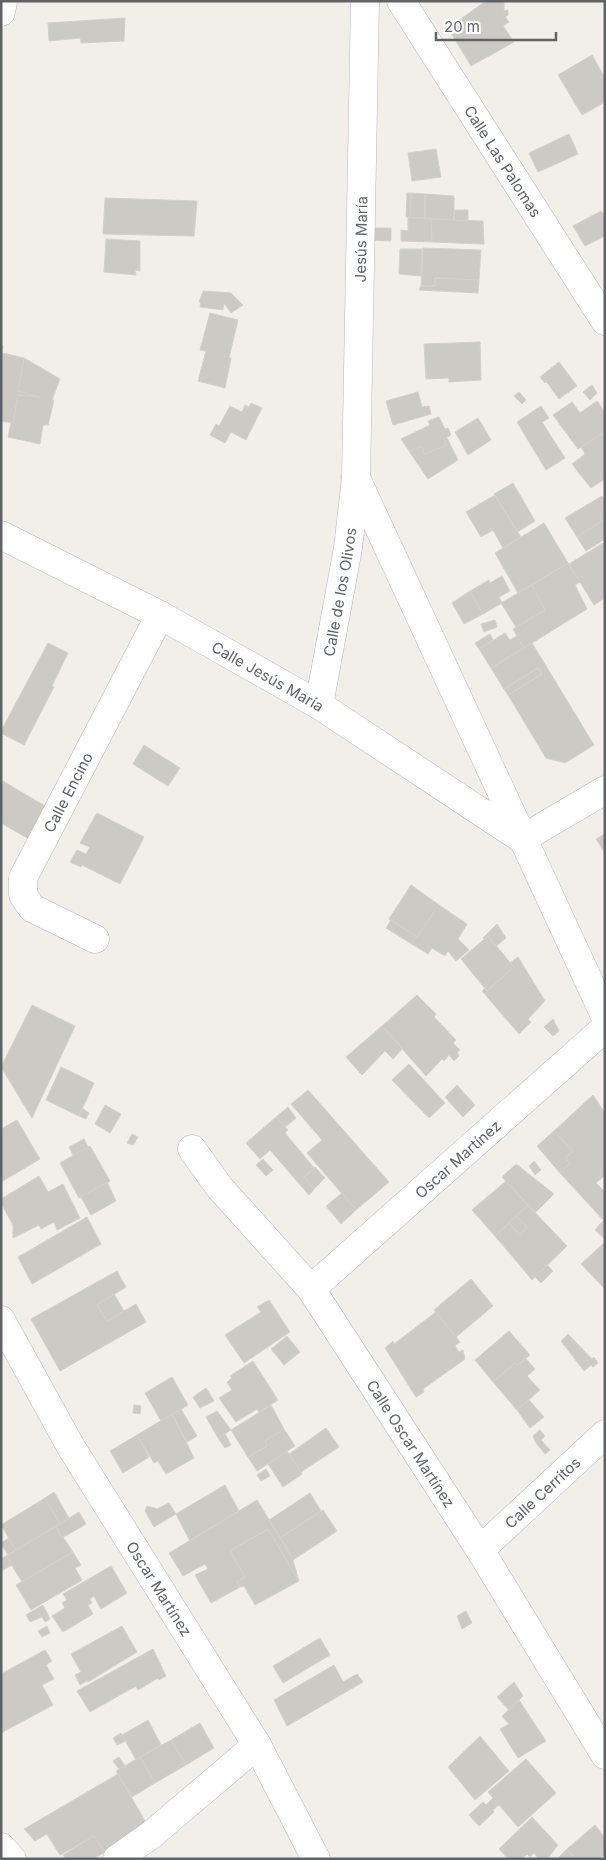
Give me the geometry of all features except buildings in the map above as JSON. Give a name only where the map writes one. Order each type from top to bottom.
[{"type":"street","points":[[1,12],[3,1]]},
{"type":"street","name":"Jesús María","points":[[356,478],[365,1]]},
{"type":"street","name":"Calle Las Palomas","points":[[402,1],[605,321]]},
{"type":"street","points":[[356,478],[605,1016]]},
{"type":"street","name":"Calle de los Olivos","points":[[319,705],[348,548],[356,478]]},
{"type":"street","name":"Calle Jesús María","points":[[1,535],[160,614],[319,705],[522,839]]},
{"type":"street","name":"Calle Encino","points":[[95,939],[32,908],[23,895],[23,878],[160,614]]},
{"type":"street","points":[[522,839],[605,790]]},
{"type":"street","name":"Oscar Martínez","points":[[311,1289],[605,1028]]},
{"type":"street","name":"Calle Oscar Martínez","points":[[192,1149],[220,1188],[311,1289],[480,1550],[605,1755]]},
{"type":"street","name":"Oscar Martínez","points":[[1,1320],[70,1447],[257,1745],[316,1859]]},
{"type":"street","name":"Calle Cerritos","points":[[480,1550],[605,1434]]},
{"type":"street","points":[[117,1859],[151,1835],[257,1745]]},
{"type":"street","points":[[1,1847],[12,1859]]}]
